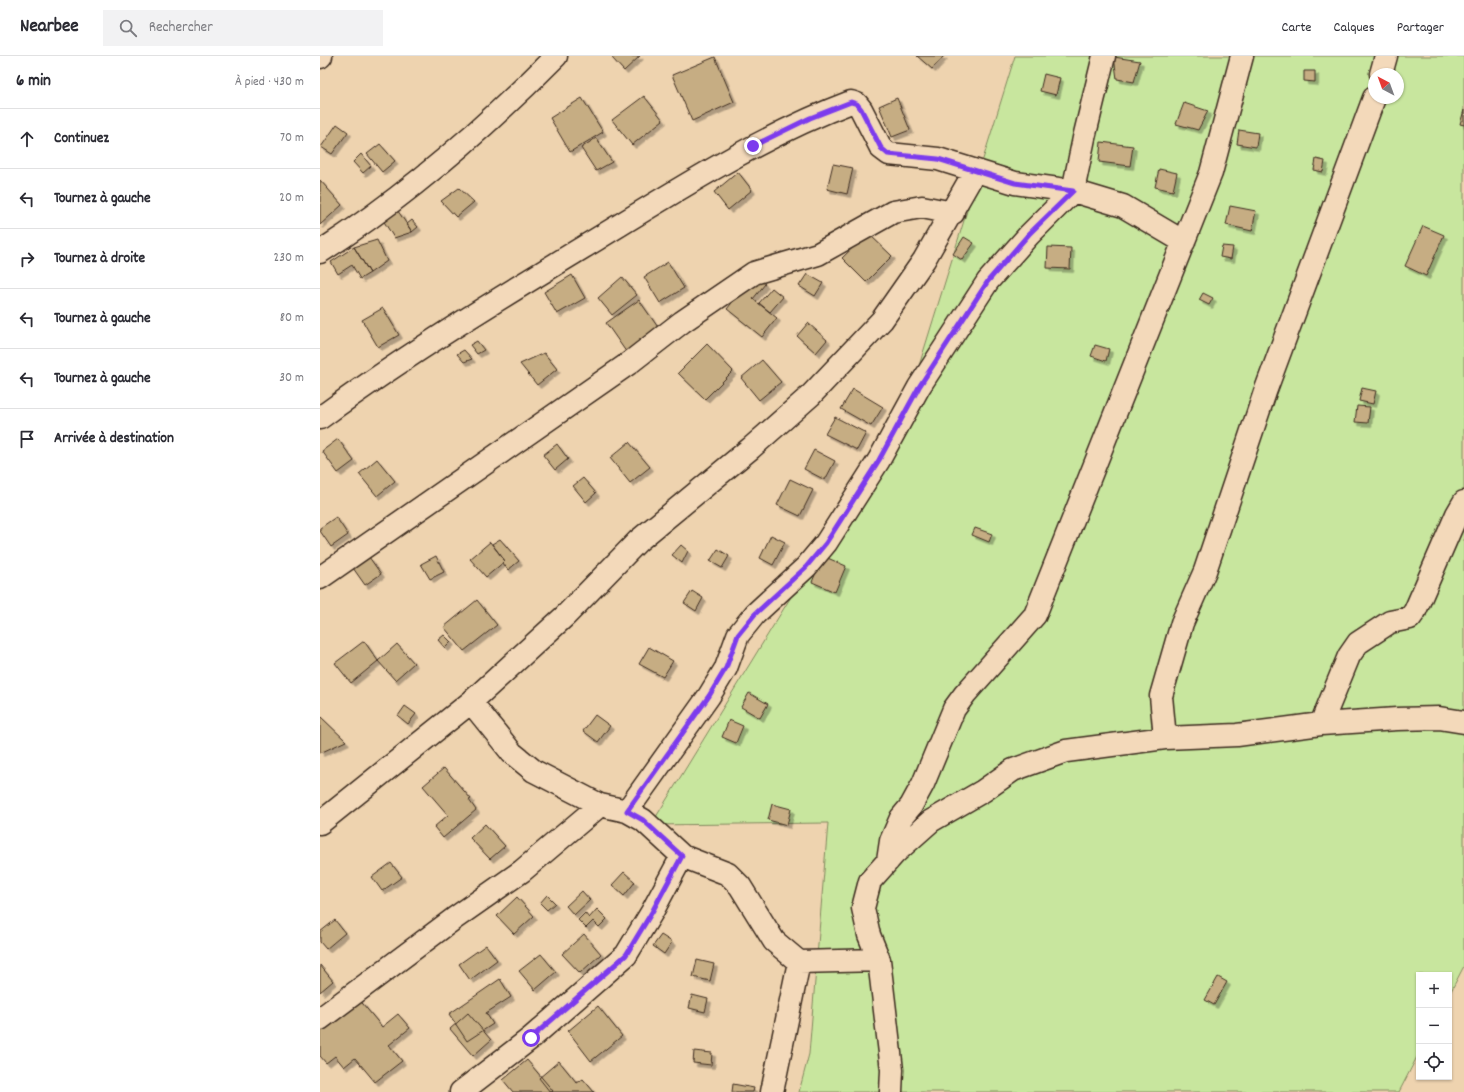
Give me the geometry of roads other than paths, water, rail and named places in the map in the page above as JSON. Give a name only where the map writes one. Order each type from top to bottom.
[{"type":"street","points":[[320,252],[367,222],[435,169],[528,84],[556,56]]},
{"type":"street","points":[[888,861],[891,841],[901,818],[911,806],[924,784],[954,709],[965,694],[1035,615],[1211,173],[1242,56]]},
{"type":"street","points":[[1383,68],[1386,56]]},
{"type":"street","points":[[627,811],[709,696],[726,668],[738,635],[755,614],[806,567],[826,543],[879,460],[919,387],[988,281],[1029,234],[1073,191],[1099,60]]},
{"type":"street","points":[[320,418],[466,319],[753,146],[810,118],[851,102],[857,104],[861,109],[881,148],[888,154],[938,159],[1015,183],[1073,191],[1123,206],[1184,242]]},
{"type":"street","points":[[1165,738],[1161,696],[1182,623],[1205,571],[1266,392],[1372,104]]},
{"type":"street","points":[[320,823],[471,702],[565,616],[638,541],[751,448],[811,395],[882,320],[924,260],[953,213],[975,171]]},
{"type":"street","points":[[320,578],[628,364],[682,322],[754,273],[818,254],[893,212],[922,207],[953,213]]},
{"type":"street","points":[[1321,724],[1349,656],[1358,643],[1390,622],[1410,618],[1457,514],[1464,502]]},
{"type":"street","points":[[471,702],[512,753],[534,771],[600,805],[627,811],[643,820],[682,856],[728,874],[740,886],[774,941],[799,962],[879,960]]},
{"type":"street","points":[[890,1092],[892,1070],[879,960],[869,935],[863,908],[870,881],[888,861],[931,821],[983,791],[1013,770],[1066,751],[1165,738],[1237,735],[1321,724],[1439,718],[1464,722]]},
{"type":"street","points":[[320,1019],[455,918],[522,871],[600,805]]},
{"type":"street","points":[[461,1092],[531,1038],[626,955],[652,912],[682,856]]},
{"type":"street","points":[[772,1092],[799,962]]}]
